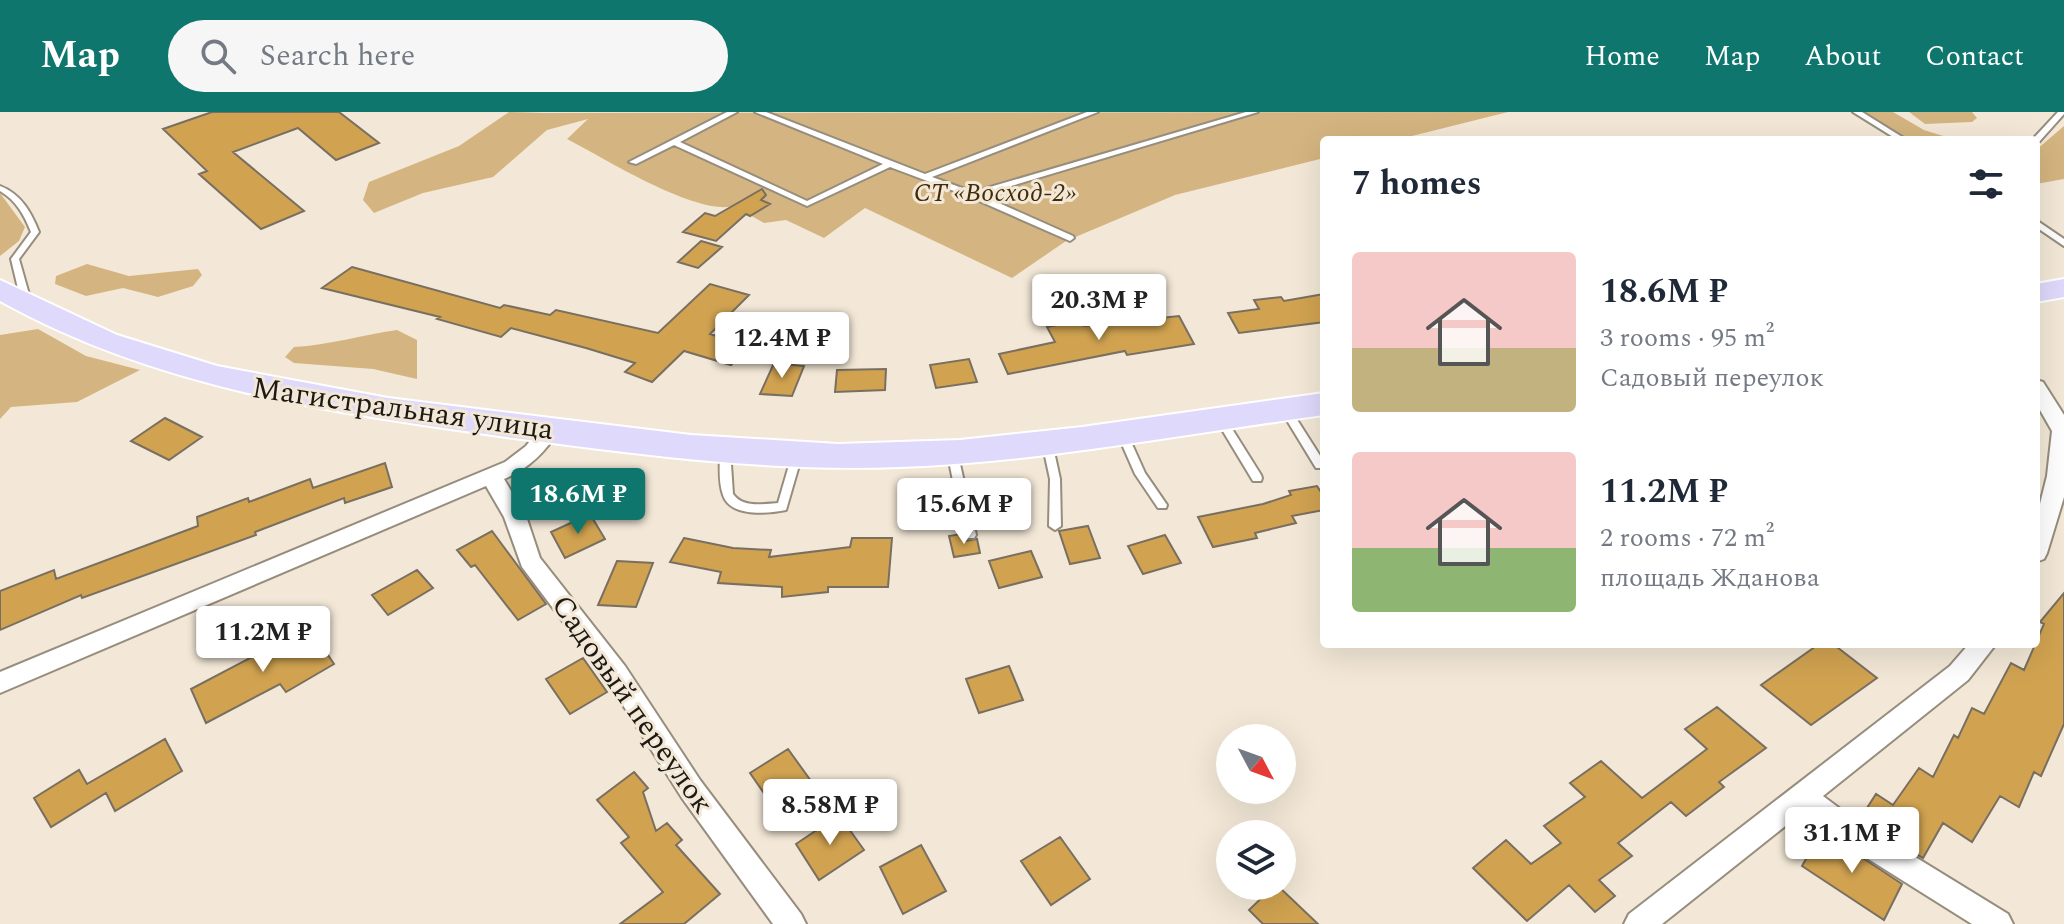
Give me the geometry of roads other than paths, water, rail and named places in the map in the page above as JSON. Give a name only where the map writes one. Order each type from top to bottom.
[{"type":"main road","points":[[2040,292],[2064,288]]},
{"type":"main road","name":"Магистральная улица","points":[[7,294],[104,342],[153,361],[219,380],[306,397],[725,450],[840,456],[951,451],[1320,405]]},
{"type":"street","points":[[2040,394],[2063,433],[2064,449],[2056,506],[2040,544]]},
{"type":"street","points":[[0,683],[512,467],[533,451],[549,430]]},
{"type":"street","name":"Садовый переулок","points":[[491,476],[515,516],[530,561],[616,673],[691,789],[791,924]]},
{"type":"street","points":[[1639,924],[1959,673],[1981,648]]},
{"type":"street","points":[[1803,796],[1845,829],[1998,924]]},
{"type":"lane","points":[[633,162],[733,112]]},
{"type":"lane","points":[[759,112],[973,195],[1070,238]]},
{"type":"lane","points":[[925,177],[1094,112]]},
{"type":"lane","points":[[973,195],[1254,112]]},
{"type":"lane","points":[[1857,112],[1896,136]]},
{"type":"lane","points":[[2040,136],[2062,112]]},
{"type":"lane","points":[[674,142],[807,204],[890,164]]},
{"type":"lane","points":[[0,188],[10,191],[28,213],[35,232],[15,259],[7,294]]},
{"type":"lane","points":[[2040,226],[2064,243]]},
{"type":"lane","points":[[2051,234],[2064,231]]},
{"type":"lane","points":[[1285,409],[1320,465]]},
{"type":"lane","points":[[1220,418],[1257,478]]},
{"type":"lane","points":[[1121,431],[1140,474],[1162,505]]},
{"type":"lane","points":[[1047,441],[1055,479],[1055,526]]},
{"type":"lane","points":[[725,450],[726,494],[732,505],[743,509],[782,507],[797,454]]},
{"type":"lane","points":[[951,451],[970,535]]},
{"type":"park label","name":"СТ «Восход-2»","points":[[995,192]]}]
